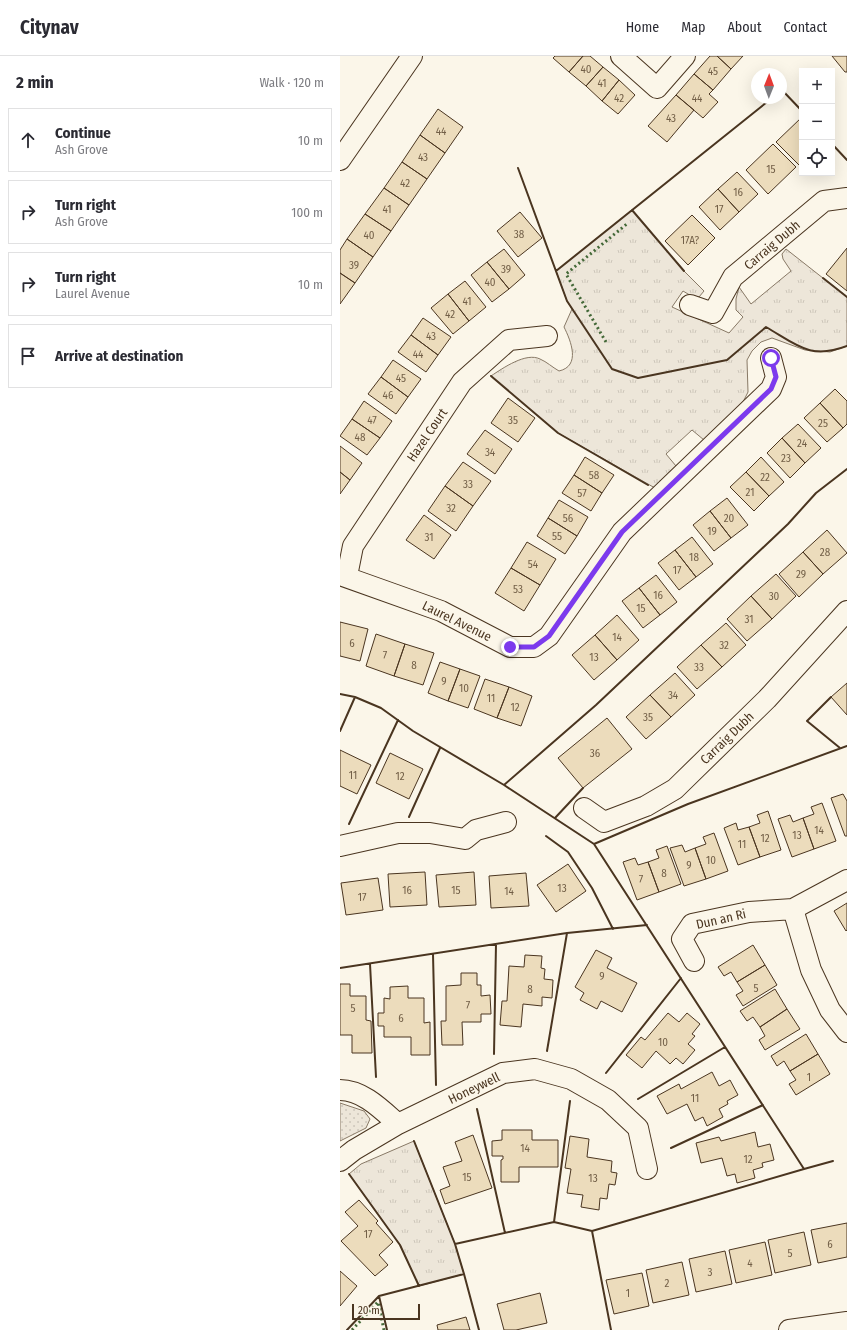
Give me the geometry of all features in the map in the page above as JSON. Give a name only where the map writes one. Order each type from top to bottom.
[{"type":"street","points":[[621,56],[657,88],[685,56]]},
{"type":"street","points":[[340,160],[407,64]]},
{"type":"street","name":"Carraig Dubh","points":[[690,305],[713,313],[734,277],[824,201],[847,198]]},
{"type":"street","name":"Hazel Court","points":[[343,575],[353,546],[462,382],[509,340],[547,336]]},
{"type":"street","name":"Laurel Avenue","points":[[343,575],[442,611],[510,647],[534,647],[549,636],[622,532],[771,389],[776,377],[771,358]]},
{"type":"street","name":"Carraig Dubh","points":[[584,808],[604,822],[646,806],[674,789],[767,699],[847,611]]},
{"type":"street","points":[[340,846],[398,833],[430,833],[465,839],[476,830],[506,822]]},
{"type":"street","name":"Dun an Ri","points":[[694,960],[682,939],[692,924],[749,912],[793,909],[847,880]]},
{"type":"street","points":[[793,909],[811,970],[830,1010],[847,1032]]},
{"type":"street","name":"Honeywell","points":[[340,1161],[354,1150],[398,1124],[503,1073],[535,1069],[570,1079],[608,1100],[638,1128],[647,1169]]},
{"type":"street","points":[[340,1090],[348,1090],[373,1102],[398,1124]]},
{"type":"street","points":[[789,1330],[847,1322]]},
{"type":"green space","points":[[632,210],[684,271],[704,291],[699,297],[693,297],[683,291],[672,307],[729,333],[743,317],[736,310],[736,299],[739,287],[751,304],[791,271],[783,259],[782,254],[786,249],[847,297],[847,346],[830,352],[805,350],[772,338],[761,342],[752,351],[747,360],[748,392],[743,402],[704,440],[692,430],[666,454],[676,466],[655,488],[558,433],[491,376],[515,362],[534,357],[559,371],[566,368],[570,364],[572,352],[564,327],[572,309],[567,301],[556,271]]},
{"type":"green space","points":[[340,1103],[364,1111],[370,1119],[366,1128],[340,1141]]},
{"type":"green space","points":[[414,1141],[455,1244],[464,1274],[419,1286],[400,1245],[349,1174],[361,1164]]},
{"type":"building","points":[[555,56],[583,56],[569,72],[553,58]]},
{"type":"building","points":[[583,56],[590,56],[603,67],[586,86],[569,72]]},
{"type":"building","points":[[710,56],[717,56],[731,69],[713,90],[694,74]]},
{"type":"building","points":[[717,56],[743,56],[731,69]]},
{"type":"building","points":[[832,56],[847,56],[847,72],[845,72]]},
{"type":"building","points":[[603,67],[619,80],[602,101],[586,86]]},
{"type":"building","points":[[694,74],[713,90],[709,94],[718,102],[703,118],[676,95]]},
{"type":"building","points":[[619,80],[635,95],[618,114],[602,101]]},
{"type":"building","points":[[676,95],[694,110],[667,142],[648,126]]},
{"type":"building","points":[[438,109],[463,127],[445,153],[420,135]]},
{"type":"building","points":[[799,120],[799,165],[776,142]]},
{"type":"building","points":[[420,135],[445,153],[427,179],[402,162]]},
{"type":"building","points":[[773,144],[796,167],[768,194],[746,170]]},
{"type":"building","points":[[402,162],[427,179],[409,205],[384,188]]},
{"type":"building","points":[[737,172],[758,194],[739,212],[718,189]]},
{"type":"building","points":[[384,188],[409,205],[391,231],[365,214]]},
{"type":"building","points":[[718,189],[739,212],[720,230],[699,207]]},
{"type":"building","points":[[520,212],[542,238],[518,257],[497,231]]},
{"type":"building","points":[[365,214],[391,231],[373,257],[347,239]]},
{"type":"building","points":[[692,215],[715,238],[688,265],[665,241]]},
{"type":"building","points":[[347,239],[373,257],[355,283],[340,273],[340,250]]},
{"type":"building","points":[[847,248],[847,291],[826,274]]},
{"type":"building","points":[[504,249],[525,275],[509,289],[487,262]]},
{"type":"building","points":[[487,262],[509,289],[492,302],[471,275]]},
{"type":"building","points":[[340,273],[355,283],[340,304]]},
{"type":"building","points":[[465,281],[486,307],[469,321],[448,294]]},
{"type":"building","points":[[448,294],[469,321],[453,334],[431,308]]},
{"type":"building","points":[[423,318],[451,337],[438,355],[411,335]]},
{"type":"building","points":[[411,335],[438,355],[426,372],[398,352]]},
{"type":"building","points":[[393,360],[421,379],[408,397],[381,377]]},
{"type":"building","points":[[381,377],[408,397],[396,414],[368,394]]},
{"type":"building","points":[[835,389],[847,401],[847,424],[843,428],[820,403]]},
{"type":"building","points":[[508,398],[535,418],[518,442],[491,423]]},
{"type":"building","points":[[364,401],[392,421],[380,438],[352,419]]},
{"type":"building","points":[[820,403],[843,428],[827,442],[804,418]]},
{"type":"building","points":[[352,419],[380,438],[367,455],[340,436]]},
{"type":"building","points":[[798,424],[821,448],[805,463],[782,438]]},
{"type":"building","points":[[485,430],[512,449],[495,474],[467,454]]},
{"type":"building","points":[[782,438],[805,463],[790,478],[767,453]]},
{"type":"building","points":[[340,446],[362,463],[350,480],[340,472]]},
{"type":"building","points":[[585,457],[614,475],[602,493],[574,475]]},
{"type":"building","points":[[761,457],[784,482],[769,496],[746,472]]},
{"type":"building","points":[[463,462],[491,481],[473,506],[445,486]]},
{"type":"building","points":[[340,472],[350,480],[340,494]]},
{"type":"building","points":[[746,472],[769,496],[754,511],[730,487]]},
{"type":"building","points":[[574,475],[602,493],[591,511],[562,493]]},
{"type":"building","points":[[445,486],[473,506],[456,531],[428,511]]},
{"type":"building","points":[[727,498],[748,525],[731,538],[710,511]]},
{"type":"building","points":[[559,500],[588,517],[577,536],[548,518]]},
{"type":"building","points":[[710,511],[731,538],[714,551],[693,525]]},
{"type":"building","points":[[424,515],[451,535],[434,559],[406,540]]},
{"type":"building","points":[[548,518],[577,536],[565,554],[537,536]]},
{"type":"building","points":[[827,530],[847,553],[823,574],[803,552]]},
{"type":"building","points":[[692,537],[713,564],[696,577],[675,550]]},
{"type":"building","points":[[527,542],[556,559],[540,585],[511,568]]},
{"type":"building","points":[[675,550],[696,577],[679,590],[658,563]]},
{"type":"building","points":[[803,552],[823,574],[799,597],[779,574]]},
{"type":"building","points":[[511,568],[540,585],[524,611],[495,593]]},
{"type":"building","points":[[776,574],[796,596],[772,619],[751,596]]},
{"type":"building","points":[[656,575],[677,602],[660,615],[639,588]]},
{"type":"building","points":[[639,588],[660,615],[643,628],[622,601]]},
{"type":"building","points":[[751,596],[772,619],[747,641],[727,619]]},
{"type":"building","points":[[617,615],[639,640],[617,660],[595,635]]},
{"type":"building","points":[[340,622],[368,629],[360,661],[340,656]]},
{"type":"building","points":[[726,623],[746,645],[722,667],[701,645]]},
{"type":"building","points":[[376,634],[405,644],[394,676],[366,666]]},
{"type":"building","points":[[595,635],[617,660],[594,680],[572,655]]},
{"type":"building","points":[[405,644],[434,653],[423,685],[394,676]]},
{"type":"building","points":[[701,645],[722,667],[697,689],[677,667]]},
{"type":"building","points":[[440,662],[460,669],[448,701],[428,693]]},
{"type":"building","points":[[460,669],[480,676],[468,708],[448,701]]},
{"type":"building","points":[[675,673],[695,695],[671,717],[650,695]]},
{"type":"building","points":[[485,679],[509,687],[497,718],[474,709]]},
{"type":"building","points":[[847,683],[847,715],[831,697]]},
{"type":"building","points":[[509,687],[532,696],[521,726],[497,718]]},
{"type":"building","points":[[650,695],[671,717],[646,739],[626,717]]},
{"type":"building","points":[[607,718],[632,749],[583,788],[558,758]]},
{"type":"building","points":[[340,750],[371,765],[357,794],[340,786]]},
{"type":"building","points":[[390,753],[423,769],[409,799],[376,783]]},
{"type":"building","points":[[843,794],[847,801],[847,836],[845,836],[831,798]]},
{"type":"building","points":[[822,803],[836,841],[814,849],[803,818],[814,814],[811,807]]},
{"type":"building","points":[[768,811],[781,850],[760,857],[749,827],[760,823],[757,815]]},
{"type":"building","points":[[790,815],[793,822],[803,818],[814,849],[792,857],[778,819]]},
{"type":"building","points":[[736,823],[738,830],[749,827],[760,857],[738,865],[724,828]]},
{"type":"building","points":[[714,833],[728,871],[706,879],[695,848],[706,844],[703,837]]},
{"type":"building","points":[[682,845],[685,852],[695,848],[706,879],[684,886],[670,848]]},
{"type":"building","points":[[667,846],[681,884],[659,892],[648,862],[659,858],[656,850]]},
{"type":"building","points":[[635,858],[638,865],[648,862],[659,892],[637,900],[623,862]]},
{"type":"building","points":[[568,864],[586,891],[556,912],[537,885]]},
{"type":"building","points":[[425,872],[427,905],[390,907],[388,874]]},
{"type":"building","points":[[474,872],[476,905],[439,907],[436,875]]},
{"type":"building","points":[[526,873],[529,906],[491,908],[489,876]]},
{"type":"building","points":[[378,878],[383,910],[346,915],[341,883]]},
{"type":"building","points":[[847,903],[847,930],[846,931],[834,911]]},
{"type":"building","points":[[753,945],[765,965],[737,982],[731,972],[724,976],[718,967]]},
{"type":"building","points":[[596,950],[612,958],[607,968],[637,983],[622,1012],[601,1001],[597,1009],[580,1000],[584,993],[575,987]]},
{"type":"building","points":[[525,955],[542,956],[541,968],[545,969],[544,979],[553,980],[552,998],[542,997],[542,1006],[523,1004],[521,1027],[500,1025],[502,1001],[507,1001],[509,966],[524,967]]},
{"type":"building","points":[[765,965],[777,985],[743,1006],[736,995],[743,991],[737,982]]},
{"type":"building","points":[[461,973],[477,973],[477,985],[481,985],[481,996],[490,995],[491,1014],[481,1014],[481,1022],[462,1022],[463,1045],[442,1045],[441,1021],[446,1021],[446,986],[461,985]]},
{"type":"building","points":[[340,984],[350,984],[350,996],[366,996],[366,1020],[371,1021],[372,1053],[352,1053],[352,1035],[340,1035]]},
{"type":"building","points":[[408,986],[408,998],[424,998],[424,1023],[430,1022],[430,1055],[411,1055],[411,1037],[384,1037],[384,1026],[378,1026],[378,1013],[384,1013],[384,998],[390,999],[390,987]]},
{"type":"building","points":[[775,989],[787,1009],[760,1027],[753,1017],[747,1021],[740,1011]]},
{"type":"building","points":[[787,1009],[800,1029],[765,1050],[759,1040],[765,1036],[760,1027]]},
{"type":"building","points":[[668,1013],[679,1022],[687,1013],[700,1024],[692,1034],[695,1036],[688,1044],[695,1050],[683,1064],[676,1058],[670,1064],[656,1051],[642,1068],[626,1055],[641,1037],[645,1040]]},
{"type":"building","points":[[806,1034],[818,1054],[790,1071],[784,1061],[777,1066],[771,1056]]},
{"type":"building","points":[[818,1054],[830,1074],[796,1095],[789,1084],[796,1080],[790,1071]]},
{"type":"building","points":[[712,1072],[719,1086],[730,1080],[738,1095],[727,1101],[728,1104],[719,1109],[723,1117],[707,1126],[703,1117],[695,1121],[687,1104],[667,1114],[657,1096],[679,1084],[681,1089]]},
{"type":"building","points":[[502,1130],[532,1130],[532,1140],[558,1140],[558,1167],[519,1167],[519,1182],[501,1182],[501,1160],[503,1159],[503,1156],[492,1156],[492,1141],[502,1140]]},
{"type":"building","points":[[755,1132],[758,1147],[770,1144],[774,1160],[762,1163],[763,1167],[753,1170],[755,1178],[737,1183],[735,1174],[727,1176],[722,1158],[701,1163],[696,1143],[719,1137],[721,1141]]},
{"type":"building","points":[[473,1135],[492,1188],[445,1204],[440,1190],[450,1186],[443,1167],[462,1161],[455,1142]]},
{"type":"building","points":[[570,1136],[589,1139],[587,1157],[612,1161],[611,1172],[617,1173],[615,1185],[609,1184],[607,1199],[600,1198],[599,1210],[581,1207],[583,1195],[567,1193],[571,1169],[565,1168]]},
{"type":"building","points":[[359,1200],[378,1221],[376,1223],[393,1242],[379,1255],[388,1265],[375,1276],[341,1241],[358,1226],[345,1212]]},
{"type":"building","points":[[847,1223],[847,1257],[818,1263],[811,1230]]},
{"type":"building","points":[[804,1232],[811,1265],[775,1273],[768,1240]]},
{"type":"building","points":[[765,1242],[772,1275],[736,1283],[729,1250]]},
{"type":"building","points":[[725,1251],[732,1284],[696,1292],[689,1259]]},
{"type":"building","points":[[682,1262],[689,1295],[653,1303],[646,1270]]},
{"type":"building","points":[[340,1271],[357,1286],[340,1306]]},
{"type":"building","points":[[642,1273],[649,1306],[614,1314],[606,1280]]},
{"type":"building","points":[[540,1293],[547,1323],[516,1330],[504,1330],[497,1304]]},
{"type":"building","points":[[466,1317],[470,1330],[438,1330],[437,1325]]},
{"type":"hedge","points":[[606,342],[566,274],[628,223]]},
{"type":"hedge","points":[[352,1330],[378,1302],[384,1330]]},
{"type":"wall","points":[[787,95],[799,108]]},
{"type":"wall","points":[[556,271],[765,104]]},
{"type":"wall","points":[[835,147],[847,160]]},
{"type":"wall","points":[[518,168],[567,301],[612,369],[638,378],[727,360],[766,327],[795,345],[813,351],[834,350],[847,346]]},
{"type":"wall","points":[[632,210],[684,271]]},
{"type":"wall","points":[[823,278],[847,297]]},
{"type":"wall","points":[[491,376],[558,433],[648,485]]},
{"type":"wall","points":[[847,469],[816,493],[788,524],[596,705],[504,785],[594,844],[688,804],[847,746]]},
{"type":"wall","points":[[340,694],[355,697],[381,708],[413,731],[504,785]]},
{"type":"wall","points":[[340,731],[355,697]]},
{"type":"wall","points":[[831,697],[807,721],[840,748]]},
{"type":"wall","points":[[349,824],[398,720]]},
{"type":"wall","points":[[409,817],[440,748]]},
{"type":"wall","points":[[555,818],[583,788]]},
{"type":"wall","points":[[546,836],[568,852],[592,888],[613,929]]},
{"type":"wall","points":[[594,844],[804,1169],[833,1161]]},
{"type":"wall","points":[[340,968],[567,933],[647,925]]},
{"type":"wall","points":[[547,1051],[567,933]]},
{"type":"wall","points":[[494,1054],[496,944]]},
{"type":"wall","points":[[433,954],[436,1085]]},
{"type":"wall","points":[[370,964],[376,1077]]},
{"type":"wall","points":[[606,1073],[681,978]]},
{"type":"wall","points":[[638,1099],[725,1047]]},
{"type":"wall","points":[[455,1244],[554,1222],[570,1101]]},
{"type":"wall","points":[[671,1148],[763,1105]]},
{"type":"wall","points":[[477,1109],[505,1233]]},
{"type":"wall","points":[[414,1141],[455,1244],[464,1274]]},
{"type":"wall","points":[[611,1330],[592,1231],[804,1169]]},
{"type":"wall","points":[[349,1174],[400,1245],[419,1286]]},
{"type":"wall","points":[[554,1222],[592,1231]]},
{"type":"wall","points":[[387,1330],[379,1296],[464,1274],[479,1330]]},
{"type":"wall","points":[[347,1330],[379,1296]]},
{"type":"route","points":[[510,647],[534,647],[549,636],[622,532],[759,403],[771,389],[776,377],[771,358]]}]
